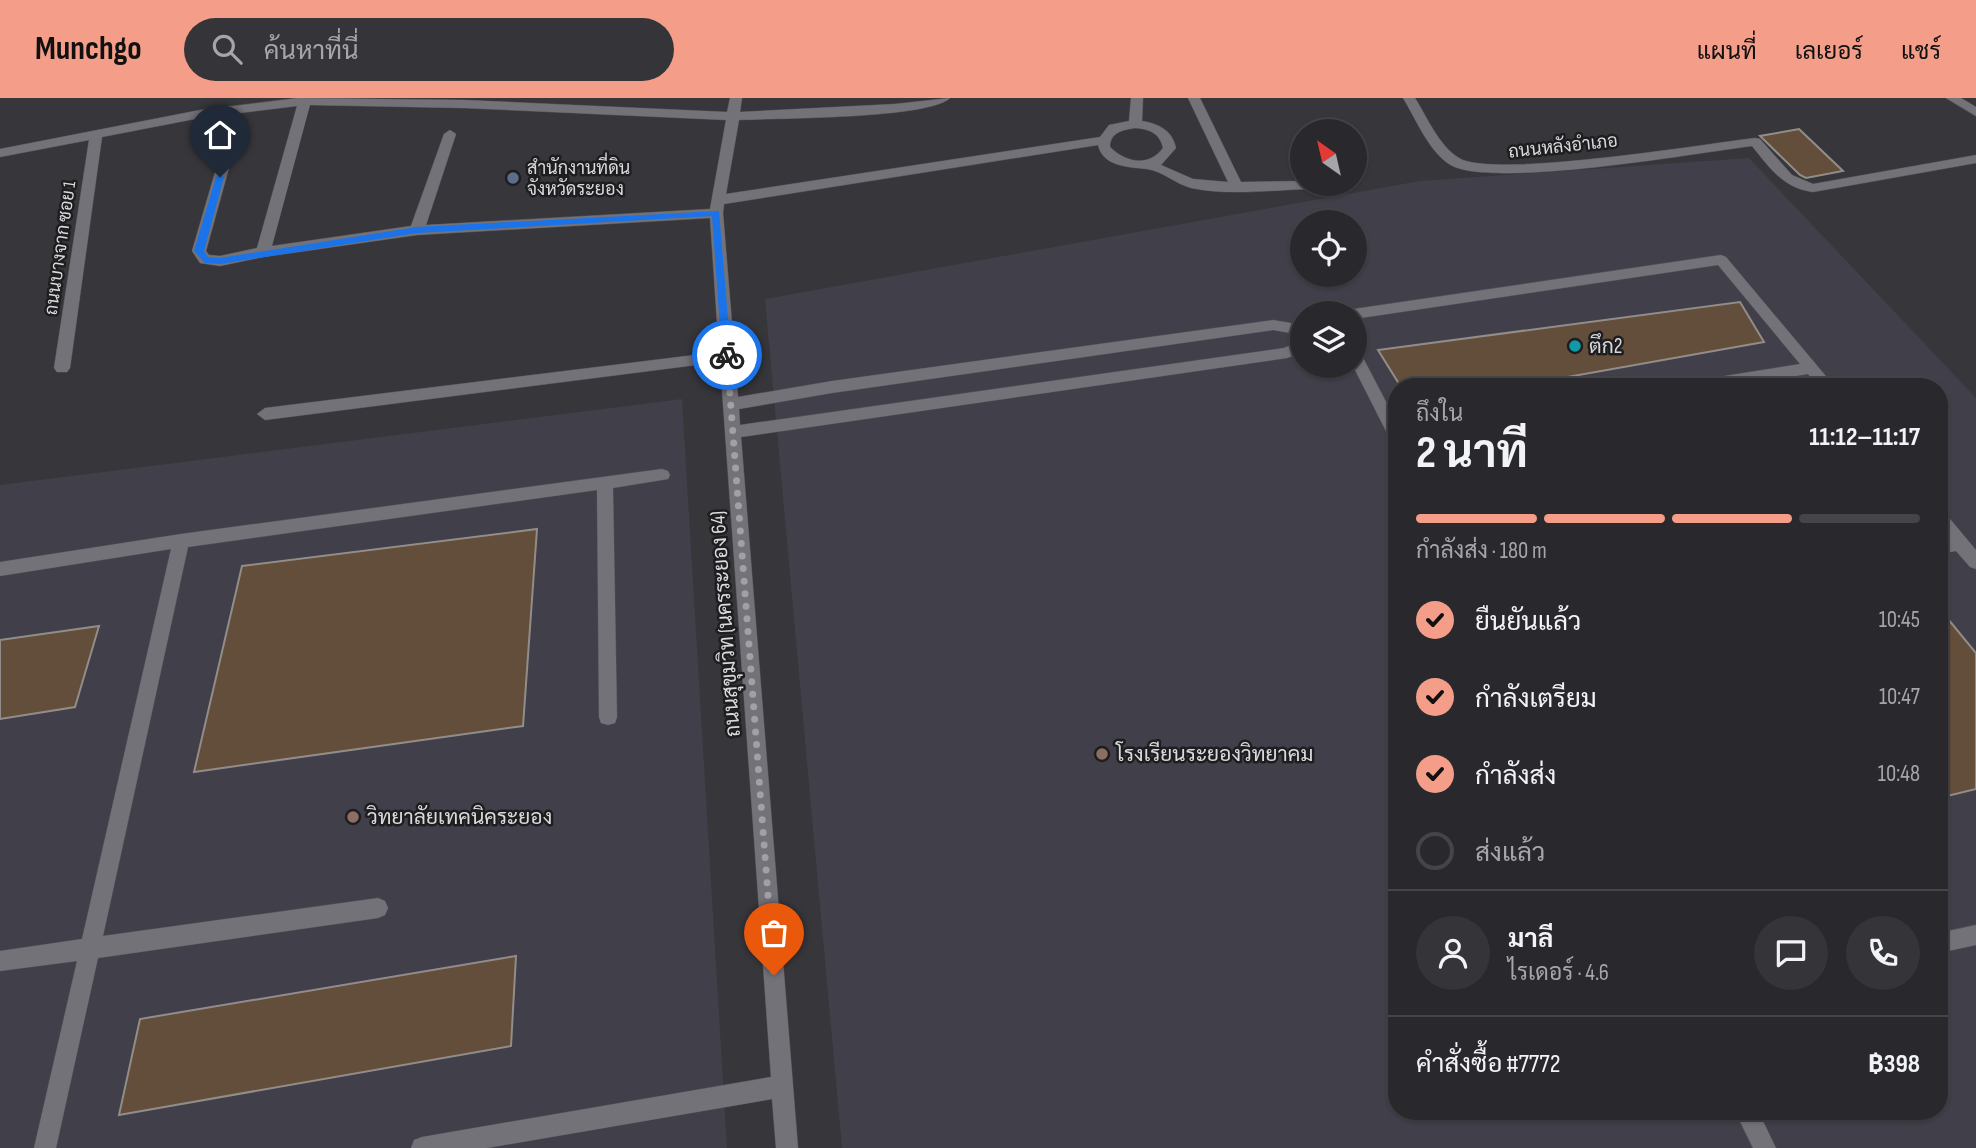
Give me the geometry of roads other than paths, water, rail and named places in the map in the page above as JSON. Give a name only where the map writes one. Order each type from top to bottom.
[{"type":"street","name":"ถนนสุขุมวิท (นครระยอง 64)","points":[[736,98],[717,207],[787,1148]]},
{"type":"street","points":[[0,153],[200,114],[304,99],[464,101],[734,116],[895,108],[944,98]]},
{"type":"street","points":[[1135,124],[1138,98]]},
{"type":"street","points":[[1194,98],[1236,185]]},
{"type":"street","name":"ถนนหลังอำเภอ","points":[[1409,98],[1443,152],[1455,162],[1475,169],[1520,170],[1755,142],[1788,179],[1804,188],[1976,159]]},
{"type":"street","points":[[1952,98],[1976,112]]},
{"type":"street","points":[[263,252],[304,99]]},
{"type":"street","points":[[1150,165],[1167,155],[1170,141],[1157,129],[1135,124],[1114,128],[1104,141],[1104,148],[1116,160],[1127,164],[1150,165],[1191,183],[1212,187],[1290,186]]},
{"type":"street","points":[[234,128],[199,251],[205,260],[220,261],[263,252],[417,230],[717,207],[1104,141]]},
{"type":"street","name":"ถนนบางจาก ซอย 1","points":[[62,368],[96,134]]},
{"type":"street","points":[[417,230],[450,134]]},
{"type":"street","points":[[1367,310],[1721,260],[1820,378]]},
{"type":"street","points":[[731,404],[832,387],[1273,325],[1290,328]]},
{"type":"street","points":[[733,432],[1290,352]]},
{"type":"street","points":[[265,414],[727,356]]},
{"type":"street","points":[[1749,378],[1812,368]]},
{"type":"street","points":[[1366,378],[1388,420]]},
{"type":"street","points":[[0,569],[181,541],[662,475]]},
{"type":"street","points":[[605,483],[608,717]]},
{"type":"street","points":[[1948,529],[1976,562]]},
{"type":"street","points":[[45,1148],[181,541]]},
{"type":"street","points":[[1948,545],[1960,543]]},
{"type":"street","points":[[0,961],[378,908]]},
{"type":"street","points":[[1948,941],[1976,935]]},
{"type":"street","points":[[422,1148],[782,1086]]},
{"type":"street","points":[[1751,1120],[1765,1148]]},
{"type":"place","name":"สำนักงานที่ดิน จังหวัดระยอง","points":[[513,178]]},
{"type":"place","name":"ตึก2","points":[[1575,346]]},
{"type":"place","name":"โรงเรียนระยองวิทยาคม","points":[[1102,754]]},
{"type":"place","name":"วิทยาลัยเทคนิคระยอง","points":[[353,817]]}]
